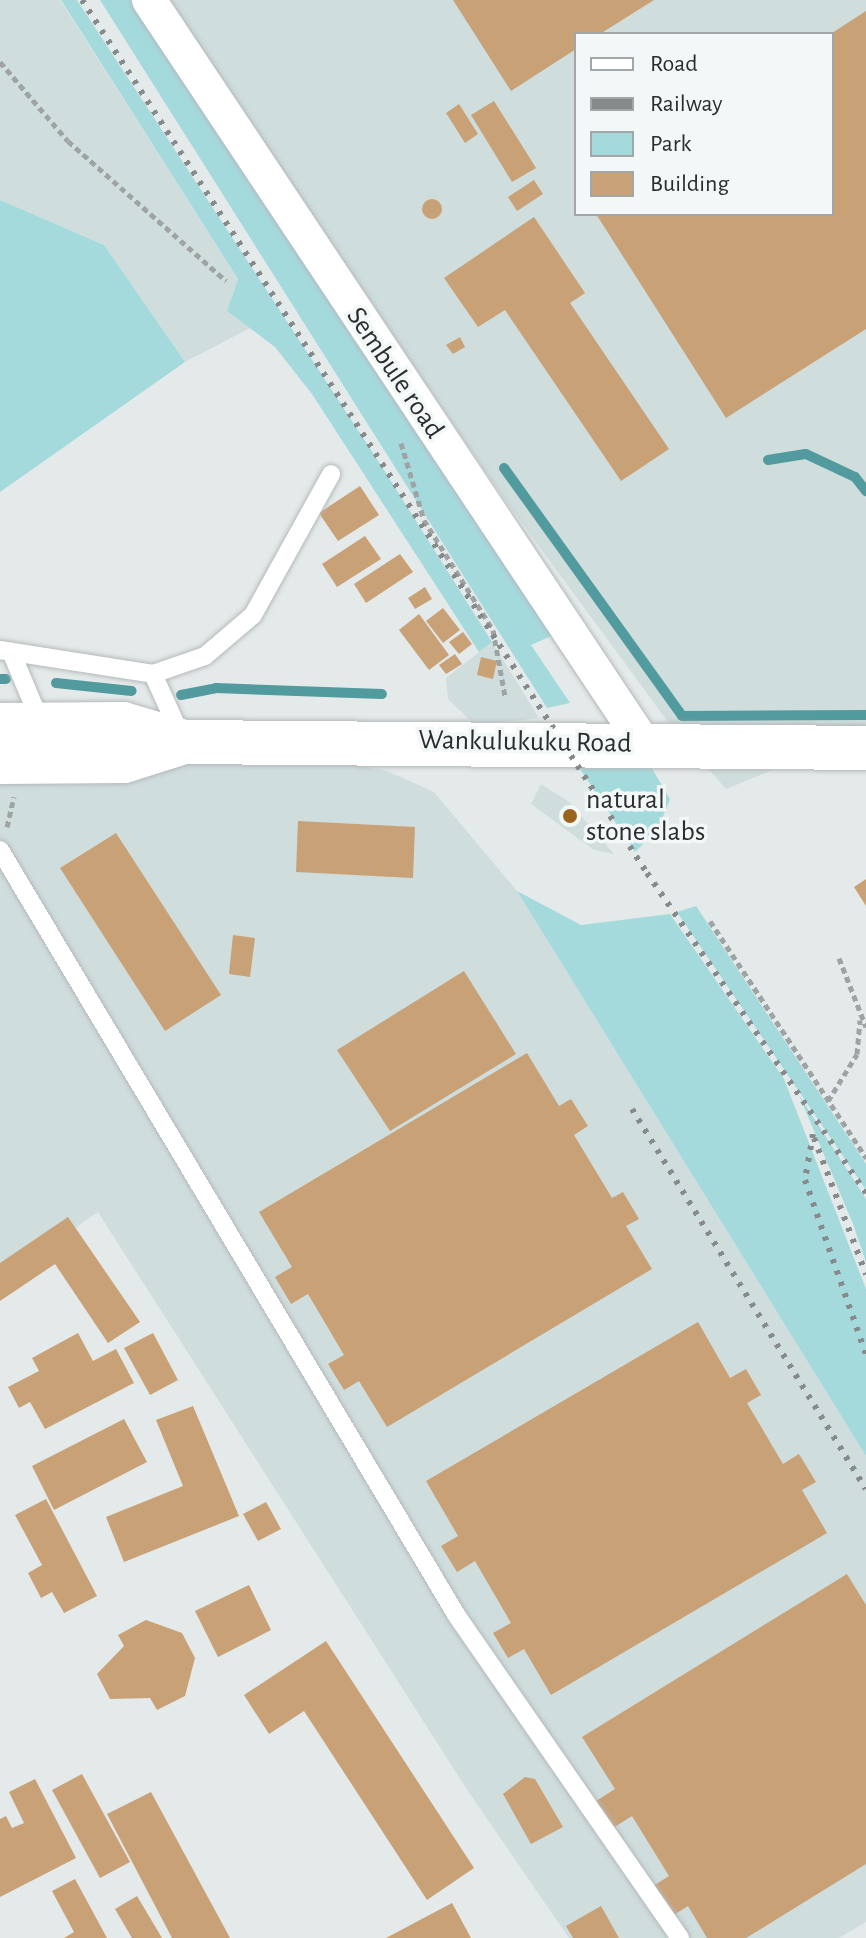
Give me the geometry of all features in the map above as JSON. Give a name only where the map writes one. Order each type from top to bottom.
[{"type":"main road","name":"Wankulukuku Road","points":[[0,725],[25,750],[123,724],[184,742],[866,748]]},
{"type":"street","name":"Sembule road","points":[[149,0],[644,744]]},
{"type":"lane","points":[[25,750],[6,652],[153,674],[205,656],[234,637],[253,615],[331,474]]},
{"type":"lane","points":[[153,674],[184,742]]},
{"type":"lane","points":[[2,845],[449,1603],[680,1938]]},
{"type":"path","points":[[0,62],[68,141],[226,281]]},
{"type":"path","points":[[397,429],[424,520],[493,630],[505,696]]},
{"type":"path","points":[[2,845],[25,750]]},
{"type":"path","points":[[710,921],[866,1158]]},
{"type":"path","points":[[839,958],[860,1020],[866,1027]]},
{"type":"path","points":[[828,1101],[857,1054],[860,1020]]},
{"type":"shaded area","points":[[0,0],[60,0],[238,279],[227,311],[250,328],[185,362],[104,245],[0,200]]},
{"type":"shaded area","points":[[163,0],[866,0],[866,746],[799,759],[726,789],[674,730],[508,504]]},
{"type":"shaded area","points":[[492,642],[539,718],[475,725],[448,699],[446,678]]},
{"type":"shaded area","points":[[337,762],[387,771],[434,792],[517,891],[866,1456],[866,1922],[839,1938],[569,1938],[468,1791],[98,1212],[0,1280],[0,763]]},
{"type":"shaded area","points":[[541,784],[569,802],[614,854],[594,850],[531,804]]},
{"type":"green space","points":[[61,0],[77,0],[384,470],[492,642],[479,652],[312,394],[275,347],[227,311],[238,279]]},
{"type":"green space","points":[[100,0],[130,0],[560,632],[531,645],[570,703],[547,708]]},
{"type":"green space","points":[[0,200],[104,245],[185,362],[0,492]]},
{"type":"green space","points":[[553,728],[651,767],[670,799],[658,829],[635,852]]},
{"type":"green space","points":[[517,891],[581,925],[670,914],[784,1079],[866,1289],[866,1456]]},
{"type":"green space","points":[[696,906],[866,1164],[866,1190],[677,912]]},
{"type":"green space","points":[[799,1095],[866,1199],[866,1262],[853,1224]]},
{"type":"building","points":[[453,0],[654,0],[603,32],[574,32],[574,50],[511,91]]},
{"type":"building","points":[[866,11],[866,329],[726,418],[597,216],[834,216],[834,32]]},
{"type":"building","points":[[494,101],[536,168],[512,182],[471,115]]},
{"type":"building","points":[[459,104],[478,134],[465,143],[446,113]]},
{"type":"building","points":[[534,180],[543,194],[517,211],[508,197]]},
{"type":"building","points":[[428,199],[436,199],[442,209],[436,219],[428,219],[422,213],[422,205]]},
{"type":"building","points":[[534,217],[585,293],[570,303],[669,449],[621,481],[505,310],[478,327],[444,278]]},
{"type":"building","points":[[460,337],[465,347],[453,354],[446,345]]},
{"type":"building","points":[[360,486],[379,515],[338,541],[319,513]]},
{"type":"building","points":[[365,536],[381,559],[337,587],[322,564]]},
{"type":"building","points":[[400,554],[413,572],[366,603],[354,584]]},
{"type":"building","points":[[425,587],[432,599],[415,609],[408,598]]},
{"type":"building","points":[[443,608],[460,630],[443,643],[426,621]]},
{"type":"building","points":[[419,614],[449,655],[429,670],[399,630]]},
{"type":"building","points":[[463,632],[472,644],[459,654],[449,642]]},
{"type":"building","points":[[455,654],[462,664],[446,674],[439,665]]},
{"type":"building","points":[[481,657],[497,661],[493,679],[477,675]]},
{"type":"building","points":[[298,821],[415,827],[413,878],[296,872]]},
{"type":"building","points":[[116,833],[221,995],[165,1031],[60,868]]},
{"type":"building","points":[[866,879],[866,906],[854,887]]},
{"type":"building","points":[[233,935],[255,938],[250,977],[229,974]]},
{"type":"building","points":[[464,971],[516,1054],[390,1131],[337,1050]]},
{"type":"building","points":[[527,1053],[559,1106],[571,1099],[588,1126],[574,1135],[612,1198],[623,1192],[639,1219],[626,1226],[652,1269],[387,1427],[359,1381],[344,1390],[328,1364],[344,1355],[308,1294],[291,1304],[275,1277],[292,1267],[259,1212]]},
{"type":"building","points":[[68,1217],[140,1322],[108,1343],[55,1264],[0,1301],[0,1263]]},
{"type":"building","points":[[698,1322],[730,1378],[746,1369],[761,1395],[747,1403],[783,1464],[799,1454],[816,1482],[802,1490],[827,1533],[551,1695],[524,1649],[508,1658],[493,1633],[511,1623],[475,1561],[457,1572],[441,1546],[458,1536],[426,1481]]},
{"type":"building","points":[[78,1333],[93,1361],[116,1349],[134,1383],[45,1429],[30,1402],[19,1408],[8,1387],[39,1371],[32,1358]]},
{"type":"building","points":[[153,1333],[178,1380],[150,1395],[124,1348]]},
{"type":"building","points":[[193,1406],[239,1516],[124,1562],[106,1517],[183,1486],[156,1420]]},
{"type":"building","points":[[124,1419],[147,1462],[54,1510],[32,1466]]},
{"type":"building","points":[[46,1499],[97,1596],[64,1613],[52,1592],[41,1598],[28,1573],[42,1565],[15,1515]]},
{"type":"building","points":[[266,1502],[281,1529],[258,1541],[243,1514]]},
{"type":"building","points":[[847,1574],[866,1605],[866,1864],[746,1938],[707,1938],[688,1906],[669,1918],[650,1888],[669,1876],[632,1816],[613,1828],[596,1801],[615,1789],[582,1737]]},
{"type":"building","points":[[249,1585],[271,1630],[218,1657],[195,1611]]},
{"type":"building","points":[[146,1620],[182,1633],[195,1658],[185,1696],[157,1710],[150,1698],[110,1699],[97,1674],[124,1646],[118,1635]]},
{"type":"building","points":[[326,1641],[474,1868],[427,1900],[304,1711],[269,1734],[244,1695]]},
{"type":"building","points":[[82,1774],[130,1862],[100,1878],[52,1790]]},
{"type":"building","points":[[525,1777],[535,1779],[563,1827],[531,1844],[503,1794]]},
{"type":"building","points":[[35,1779],[76,1858],[0,1897],[0,1819],[6,1816],[12,1828],[24,1823],[9,1792]]},
{"type":"building","points":[[151,1792],[230,1938],[172,1938],[107,1814]]},
{"type":"building","points":[[75,1879],[107,1938],[64,1938],[74,1932],[52,1891]]},
{"type":"building","points":[[137,1896],[162,1938],[132,1938],[115,1909]]},
{"type":"building","points":[[452,1903],[471,1938],[386,1938]]},
{"type":"building","points":[[601,1906],[619,1938],[573,1938],[566,1926]]},
{"type":"waterway","points":[[768,460],[806,454],[855,477],[866,491]]},
{"type":"waterway","points":[[504,468],[682,716],[866,715]]},
{"type":"waterway","points":[[0,679],[6,679]]},
{"type":"waterway","points":[[56,683],[132,691]]},
{"type":"waterway","points":[[181,695],[216,688],[382,694]]},
{"type":"railway","points":[[82,0],[647,873],[866,1193]]},
{"type":"railway","points":[[632,1109],[866,1489]]},
{"type":"railway","points":[[813,1134],[805,1180],[866,1354]]},
{"type":"railway","points":[[814,1138],[866,1274]]},
{"type":"place","name":"natural stone slabs","points":[[570,816]]}]
